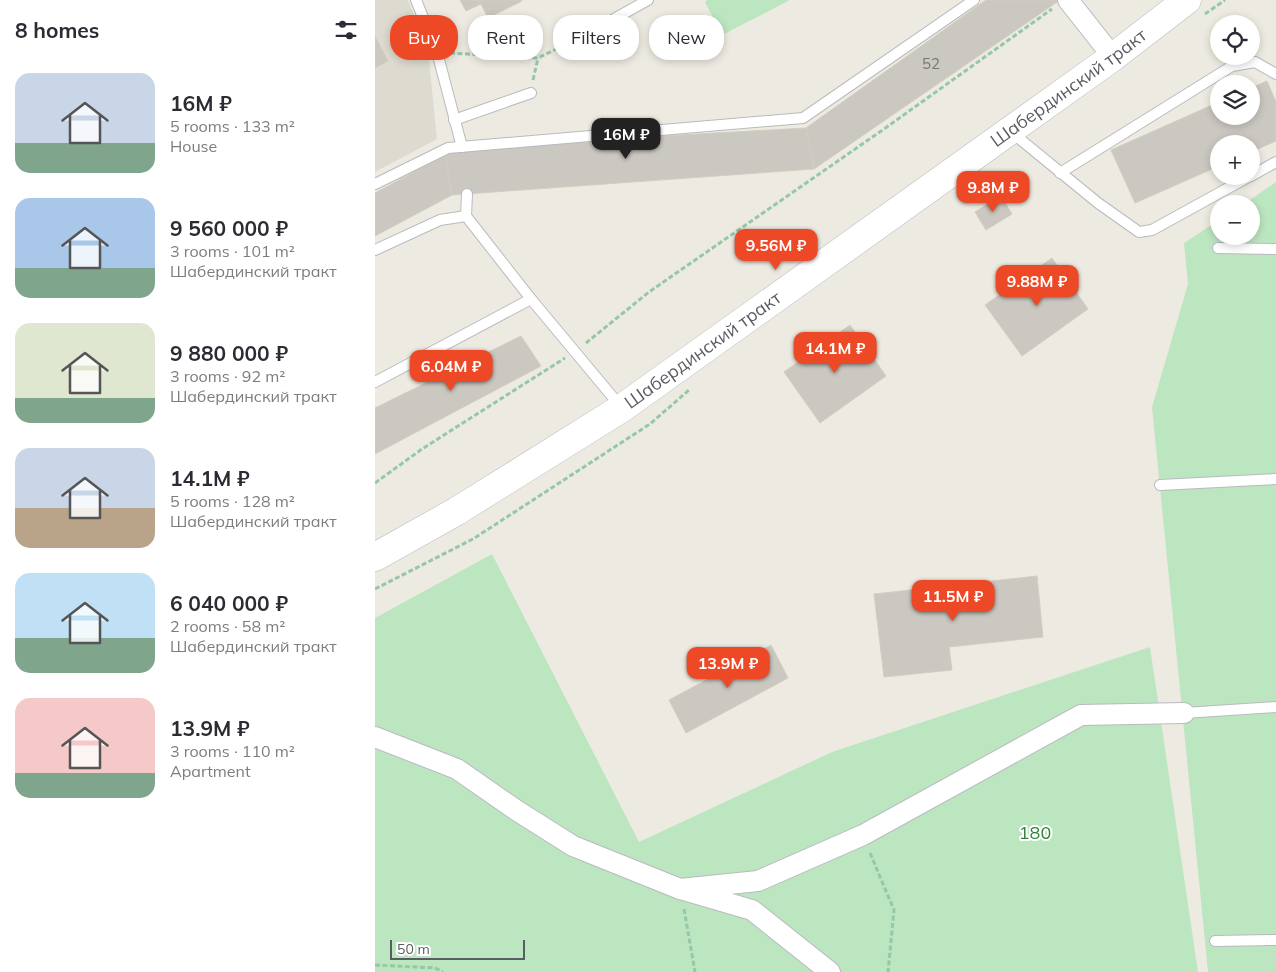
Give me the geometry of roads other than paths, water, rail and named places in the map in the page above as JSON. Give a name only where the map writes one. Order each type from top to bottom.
[{"type":"main road","name":"Шабердинский тракт","points":[[375,557],[457,511],[622,408],[1113,57],[1187,0]]},
{"type":"street","points":[[1062,3],[1113,57]]},
{"type":"street","points":[[681,888],[758,881],[863,835],[1081,715],[1184,713]]},
{"type":"street","points":[[375,737],[457,768],[516,810],[573,846],[681,888],[752,910],[829,972]]},
{"type":"lane","points":[[416,0],[437,52],[461,147]]},
{"type":"lane","points":[[621,15],[648,0]]},
{"type":"lane","points":[[375,184],[448,148],[803,118],[974,0]]},
{"type":"lane","points":[[1060,173],[1232,66],[1255,62],[1276,74]]},
{"type":"lane","points":[[454,120],[531,93]]},
{"type":"lane","points":[[1009,131],[1060,173],[1139,232],[1152,230],[1234,185]]},
{"type":"lane","points":[[1260,171],[1276,162]]},
{"type":"lane","points":[[467,194],[466,216],[531,299],[622,408]]},
{"type":"lane","points":[[375,250],[440,220],[466,216]]},
{"type":"lane","points":[[1218,248],[1276,248]]},
{"type":"lane","points":[[375,382],[531,299]]},
{"type":"lane","points":[[1160,485],[1276,479]]},
{"type":"lane","points":[[1184,713],[1276,707]]},
{"type":"lane","points":[[1215,941],[1276,940]]},
{"type":"park label","name":"180","points":[[1035,833]]}]
